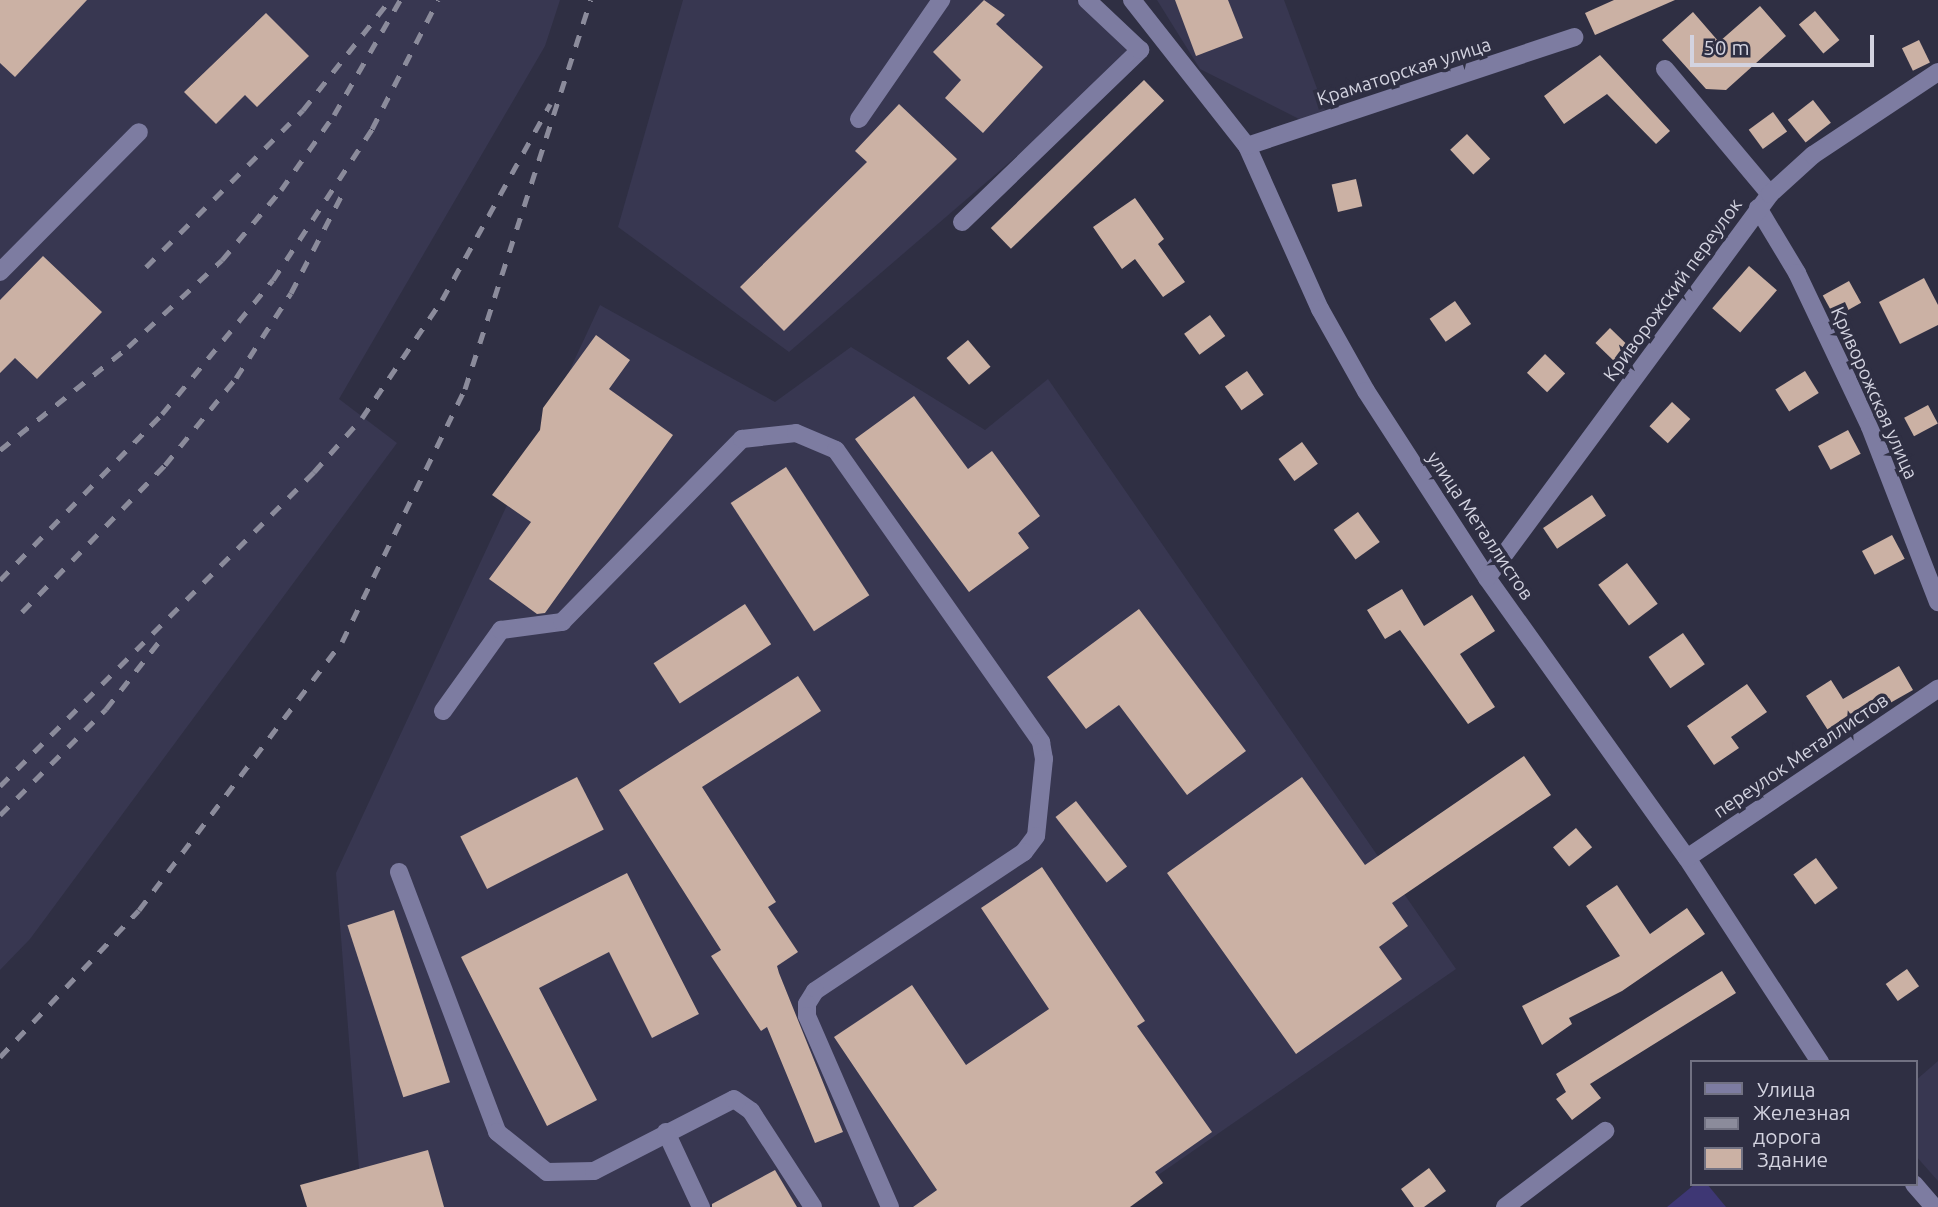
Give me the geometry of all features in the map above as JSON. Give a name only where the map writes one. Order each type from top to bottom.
[{"type":"street","points":[[859,119],[941,0]]},
{"type":"street","points":[[962,222],[1140,50],[1087,0]]},
{"type":"street","name":"улица Металлистов","points":[[1132,0],[1247,146],[1320,309],[1353,368],[1487,578],[1687,858],[1819,1060]]},
{"type":"street","name":"Краматорская улица","points":[[1247,146],[1574,37]]},
{"type":"street","points":[[1665,69],[1770,194]]},
{"type":"street","name":"Криворожский переулок","points":[[1487,578],[1770,194],[1813,155],[1938,72]]},
{"type":"street","points":[[0,272],[139,132]]},
{"type":"street","name":"Криворожская улица","points":[[1758,208],[1797,273],[1870,427],[1938,601]]},
{"type":"street","points":[[443,712],[501,630],[562,622],[742,439],[796,433],[836,450],[1041,742],[1044,759],[1036,836],[1024,852],[815,991],[807,1004],[807,1016],[890,1207]]},
{"type":"street","name":"переулок Металлистов","points":[[1687,858],[1938,689]]},
{"type":"street","points":[[399,872],[497,1132],[547,1172],[594,1171],[734,1099],[751,1111],[813,1207]]},
{"type":"street","points":[[1505,1207],[1605,1131]]},
{"type":"street","points":[[666,1132],[701,1207]]},
{"type":"street","points":[[1916,1186],[1934,1207]]},
{"type":"shaded area","points":[[0,0],[560,0],[545,46],[339,399],[397,443],[30,939],[0,970]]},
{"type":"shaded area","points":[[683,0],[1076,0],[1140,50],[789,352],[618,227]]},
{"type":"shaded area","points":[[1157,0],[1284,0],[1325,110],[1301,120],[1200,69]]},
{"type":"shaded area","points":[[600,305],[775,402],[851,347],[985,430],[1048,379],[1456,969],[1112,1207],[362,1207],[336,873]]},
{"type":"shaded area","points":[[1938,1061],[1938,1181],[1917,1157],[1917,1079]]},
{"type":"shaded area","points":[[1693,1186],[1709,1186],[1726,1207],[1667,1207]]},
{"type":"building","points":[[0,0],[87,0],[15,77],[0,63]]},
{"type":"building","points":[[984,0],[1005,15],[996,24],[1043,67],[983,133],[945,98],[961,80],[933,52]]},
{"type":"building","points":[[1175,0],[1228,0],[1243,38],[1196,56]]},
{"type":"building","points":[[1614,0],[1675,0],[1595,35],[1585,13]]},
{"type":"building","points":[[1760,6],[1786,36],[1726,90],[1706,89],[1662,40],[1693,12],[1719,42]]},
{"type":"building","points":[[1815,11],[1839,40],[1823,54],[1799,24]]},
{"type":"building","points":[[266,13],[309,56],[257,107],[245,95],[216,124],[184,92]]},
{"type":"building","points":[[1919,40],[1930,62],[1913,71],[1902,48]]},
{"type":"building","points":[[1600,55],[1670,131],[1656,144],[1607,94],[1564,124],[1544,96]]},
{"type":"building","points":[[1144,80],[1164,101],[1011,249],[991,228]]},
{"type":"building","points":[[1813,100],[1831,123],[1806,143],[1788,120]]},
{"type":"building","points":[[899,104],[957,159],[784,331],[740,287],[867,162],[855,151]]},
{"type":"building","points":[[1773,112],[1787,131],[1763,149],[1749,130]]},
{"type":"building","points":[[1467,134],[1490,159],[1473,175],[1450,150]]},
{"type":"building","points":[[1356,179],[1362,206],[1338,212],[1332,185]]},
{"type":"building","points":[[1135,198],[1164,239],[1158,244],[1185,282],[1163,297],[1135,259],[1122,269],[1093,227]]},
{"type":"building","points":[[43,256],[102,312],[37,379],[15,358],[0,373],[0,300]]},
{"type":"building","points":[[1749,266],[1777,290],[1740,333],[1712,308]]},
{"type":"building","points":[[1924,278],[1938,305],[1938,325],[1900,344],[1879,302]]},
{"type":"building","points":[[1849,281],[1861,303],[1835,317],[1823,296]]},
{"type":"building","points":[[1455,301],[1471,324],[1446,342],[1430,319]]},
{"type":"building","points":[[1210,315],[1225,336],[1199,355],[1184,334]]},
{"type":"building","points":[[1610,328],[1631,348],[1616,363],[1595,343]]},
{"type":"building","points":[[596,335],[630,360],[609,389],[673,435],[545,613],[537,614],[489,579],[531,522],[492,495],[540,430],[543,408]]},
{"type":"building","points":[[968,340],[990,367],[969,385],[947,358]]},
{"type":"building","points":[[1545,354],[1565,373],[1547,392],[1527,373]]},
{"type":"building","points":[[1247,371],[1264,395],[1242,410],[1225,386]]},
{"type":"building","points":[[1805,371],[1819,393],[1789,412],[1775,390]]},
{"type":"building","points":[[914,396],[968,469],[992,451],[1040,516],[1018,533],[1029,548],[969,592],[855,439]]},
{"type":"building","points":[[1672,402],[1690,419],[1668,443],[1649,426]]},
{"type":"building","points":[[1928,405],[1938,424],[1914,436],[1904,418]]},
{"type":"building","points":[[1848,430],[1861,454],[1831,470],[1818,446]]},
{"type":"building","points":[[1302,442],[1318,464],[1294,481],[1279,459]]},
{"type":"building","points":[[786,467],[869,595],[814,631],[731,503]]},
{"type":"building","points":[[1592,495],[1606,516],[1557,549],[1543,528]]},
{"type":"building","points":[[1358,512],[1380,542],[1355,560],[1334,530]]},
{"type":"building","points":[[1892,535],[1905,559],[1875,575],[1862,551]]},
{"type":"building","points":[[1627,563],[1658,604],[1629,625],[1598,585]]},
{"type":"building","points":[[1402,589],[1424,626],[1472,595],[1495,631],[1460,654],[1495,707],[1468,724],[1400,630],[1385,639],[1367,610]]},
{"type":"building","points":[[745,604],[771,644],[680,704],[654,663]]},
{"type":"building","points":[[1139,609],[1246,751],[1187,795],[1119,705],[1086,729],[1047,677]]},
{"type":"building","points":[[1683,633],[1705,664],[1670,688],[1649,657]]},
{"type":"building","points":[[1899,666],[1913,690],[1883,707],[1881,703],[1831,735],[1806,696],[1831,680],[1843,699]]},
{"type":"building","points":[[798,676],[821,711],[702,787],[776,902],[768,907],[798,952],[777,966],[843,1132],[815,1143],[767,1027],[761,1031],[711,956],[721,950],[619,790]]},
{"type":"building","points":[[1747,684],[1767,712],[1731,737],[1739,748],[1714,765],[1687,726]]},
{"type":"building","points":[[1524,756],[1551,795],[1392,903],[1408,926],[1379,947],[1402,979],[1296,1054],[1167,873],[1302,777],[1365,865]]},
{"type":"building","points":[[577,777],[604,830],[487,889],[460,836]]},
{"type":"building","points":[[1076,801],[1127,866],[1107,882],[1056,817]]},
{"type":"building","points":[[1576,828],[1592,847],[1569,866],[1553,847]]},
{"type":"building","points":[[1816,858],[1838,888],[1815,904],[1793,874]]},
{"type":"building","points":[[1042,867],[1145,1021],[1137,1026],[1212,1132],[1155,1172],[1163,1183],[1130,1207],[913,1207],[937,1190],[834,1037],[912,985],[966,1065],[1049,1009],[981,908]]},
{"type":"building","points":[[627,873],[699,1014],[652,1038],[609,952],[539,988],[597,1100],[547,1126],[461,957]]},
{"type":"building","points":[[1617,885],[1650,934],[1687,908],[1705,934],[1622,991],[1569,1018],[1572,1024],[1542,1045],[1522,1006],[1620,956],[1586,906]]},
{"type":"building","points":[[394,910],[450,1082],[403,1097],[347,925]]},
{"type":"building","points":[[1907,969],[1919,986],[1898,1001],[1886,984]]},
{"type":"building","points":[[1722,971],[1736,993],[1590,1084],[1601,1098],[1572,1120],[1556,1099],[1566,1092],[1556,1074]]},
{"type":"building","points":[[428,1150],[444,1207],[307,1207],[300,1185]]},
{"type":"building","points":[[1429,1168],[1446,1191],[1424,1207],[1414,1207],[1401,1189]]},
{"type":"building","points":[[775,1170],[797,1207],[712,1207],[712,1204]]},
{"type":"railway","points":[[146,267],[303,110],[390,0]]},
{"type":"railway","points":[[0,450],[128,347],[222,260],[281,190],[334,115],[400,0]]},
{"type":"railway","points":[[0,580],[162,414],[273,280],[372,129],[438,0]]},
{"type":"railway","points":[[0,1057],[139,910],[342,642],[465,389],[591,0]]},
{"type":"railway","points":[[0,786],[314,472],[362,418],[442,300],[550,104]]},
{"type":"railway","points":[[22,612],[165,465],[236,378],[291,293],[346,187]]},
{"type":"railway","points":[[0,815],[106,709],[165,634]]}]
